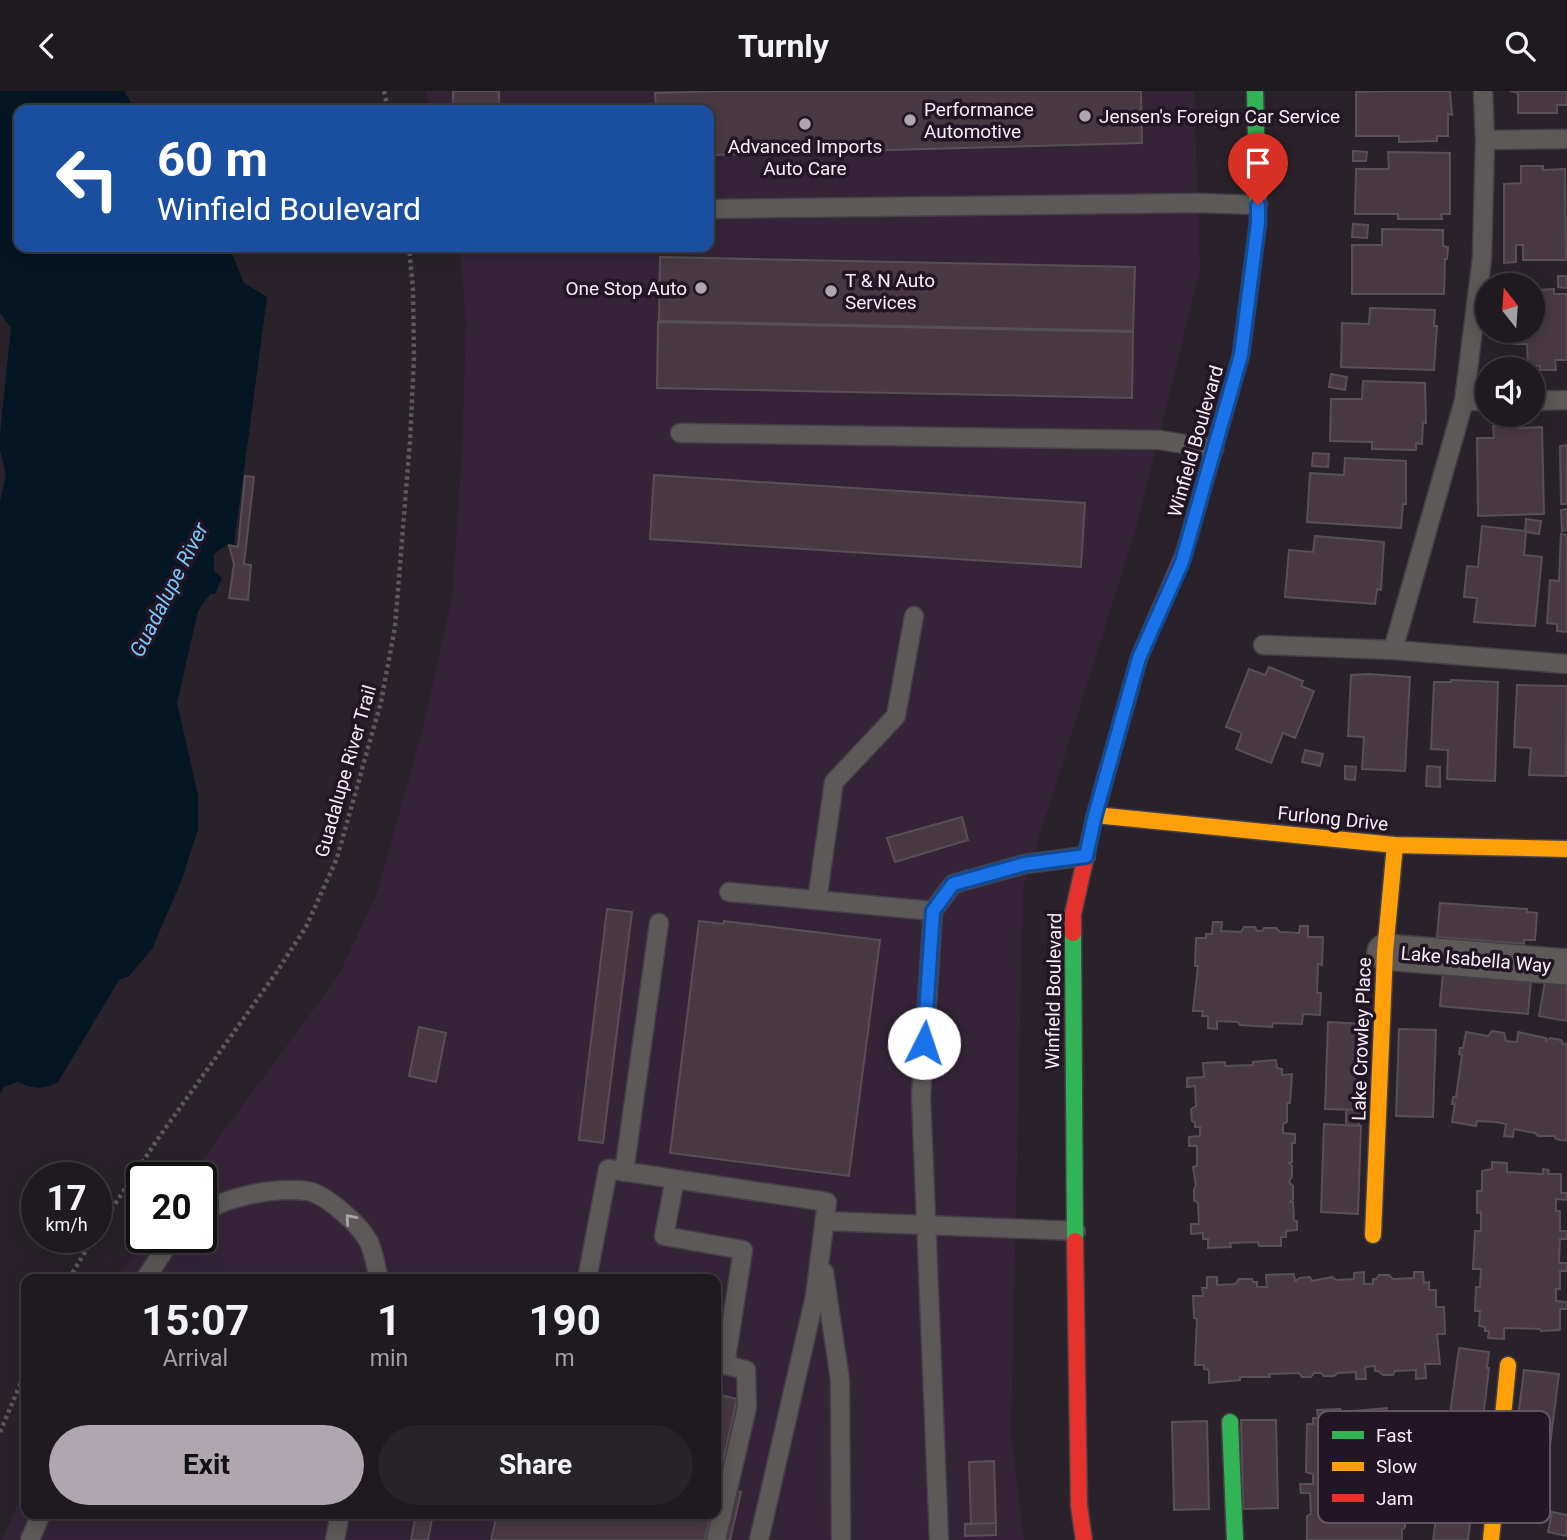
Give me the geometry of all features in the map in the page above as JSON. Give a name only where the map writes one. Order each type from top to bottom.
[{"type":"street","name":"Winfield Boulevard","points":[[1084,1540],[1079,1506],[1073,914],[1095,815],[1139,658],[1182,562],[1241,355],[1258,223],[1255,91]]},
{"type":"street","name":"Furlong Drive","points":[[1095,815],[1395,845],[1567,849]]},
{"type":"street","name":"Lake Crowley Place","points":[[1373,1235],[1385,952],[1395,845]]},
{"type":"street","name":"Lake Isabella Way","points":[[1385,952],[1567,967]]},
{"type":"street","points":[[1504,1411],[1508,1365]]},
{"type":"street","points":[[1230,1422],[1235,1540]]},
{"type":"lane","points":[[1393,650],[1464,401],[1482,258],[1485,140],[1483,91]]},
{"type":"lane","points":[[1485,140],[1567,139]]},
{"type":"lane","points":[[714,209],[1198,203],[1258,205]]},
{"type":"lane","points":[[1545,401],[1567,400]]},
{"type":"lane","points":[[1464,401],[1475,401]]},
{"type":"lane","points":[[680,433],[1160,440],[1214,449]]},
{"type":"lane","points":[[817,899],[834,782],[896,716],[914,616]]},
{"type":"lane","points":[[1263,645],[1393,650],[1567,664]]},
{"type":"lane","points":[[939,1540],[921,1096],[933,911],[953,884],[1025,864],[1086,856]]},
{"type":"lane","points":[[729,892],[933,911]]},
{"type":"lane","points":[[624,1172],[659,923]]},
{"type":"lane","points":[[588,1274],[608,1169],[827,1202],[815,1296],[759,1540]]},
{"type":"lane","points":[[675,1179],[664,1236],[743,1250],[721,1359]]},
{"type":"lane","points":[[217,1204],[264,1192],[309,1191],[342,1210],[368,1241],[378,1274]]},
{"type":"lane","points":[[825,1221],[1076,1231]]},
{"type":"lane","points":[[821,1250],[839,1380],[841,1540]]},
{"type":"lane","points":[[148,1274],[162,1253]]},
{"type":"lane","points":[[721,1364],[746,1370],[747,1407],[721,1519]]},
{"type":"lane","points":[[30,1540],[39,1519]]},
{"type":"lane","points":[[335,1540],[339,1519]]},
{"type":"lane","points":[[716,1540],[721,1519]]},
{"type":"path","name":"Guadalupe River Trail","points":[[112,1209],[306,927],[337,858],[381,702],[395,627],[414,359],[409,252]]},
{"type":"path","name":"Guadalupe River Trail","points":[[72,1274],[84,1253]]},
{"type":"path","points":[[0,1432],[21,1383]]},
{"type":"shaded area","points":[[425,91],[1194,91],[1200,270],[1137,525],[1023,889],[1011,1433],[1024,1540],[2,1540],[21,1496],[21,1519],[721,1519],[721,1274],[121,1274],[136,1253],[217,1253],[217,1162],[201,1162],[339,975],[377,893],[423,728],[452,597],[462,454],[466,323],[460,252],[714,252],[714,105],[429,105]]},
{"type":"water","name":"Guadalupe River","points":[[0,91],[124,91],[132,105],[14,105],[14,252],[231,252],[244,283],[267,297],[234,545],[226,545],[214,554],[214,571],[222,578],[215,594],[210,594],[198,611],[177,703],[198,795],[198,829],[182,879],[152,949],[129,976],[119,980],[58,1082],[38,1088],[18,1082],[4,1087],[0,1093],[0,501],[6,475],[0,450],[0,434],[11,328],[0,313]]},
{"type":"building","points":[[453,91],[499,91],[499,105],[453,105]]},
{"type":"building","points":[[1141,91],[1142,143],[714,155],[714,105],[656,105],[655,93]]},
{"type":"building","points":[[1450,91],[1452,115],[1448,114],[1448,136],[1437,136],[1437,141],[1399,142],[1399,136],[1356,136],[1356,92]]},
{"type":"building","points":[[1510,91],[1567,91],[1567,105],[1557,105],[1557,113],[1518,113],[1518,93]]},
{"type":"building","points":[[1353,151],[1367,152],[1366,161],[1353,161]]},
{"type":"building","points":[[1388,152],[1450,153],[1450,214],[1441,214],[1442,219],[1398,219],[1398,214],[1355,214],[1356,169],[1389,169]]},
{"type":"building","points":[[1521,166],[1543,166],[1543,170],[1565,169],[1566,260],[1523,260],[1523,245],[1516,245],[1516,262],[1504,263],[1504,184],[1521,183]]},
{"type":"building","points":[[1353,224],[1368,225],[1367,238],[1352,237]]},
{"type":"building","points":[[1382,229],[1443,230],[1443,246],[1448,247],[1444,294],[1352,294],[1352,245],[1382,245]]},
{"type":"building","points":[[660,257],[1135,267],[1133,331],[659,321]]},
{"type":"building","points":[[1558,276],[1567,276],[1567,288],[1558,287]]},
{"type":"building","points":[[1554,289],[1554,294],[1567,294],[1567,360],[1555,360],[1556,370],[1545,370],[1545,357],[1528,357],[1527,344],[1514,344],[1545,343],[1545,290]]},
{"type":"building","points":[[1370,308],[1435,310],[1434,326],[1437,326],[1434,370],[1341,367],[1342,323],[1369,324]]},
{"type":"building","points":[[658,322],[1133,332],[1132,398],[657,388]]},
{"type":"building","points":[[1331,374],[1347,377],[1345,390],[1329,387]]},
{"type":"building","points":[[1363,381],[1425,383],[1426,423],[1423,422],[1422,444],[1416,443],[1416,450],[1372,449],[1372,442],[1330,441],[1331,399],[1362,399]]},
{"type":"building","points":[[1493,427],[1542,427],[1544,514],[1478,516],[1477,438],[1494,438]]},
{"type":"building","points":[[1567,445],[1567,504],[1561,504],[1560,446]]},
{"type":"building","points":[[1313,453],[1329,454],[1328,467],[1312,466]]},
{"type":"building","points":[[1345,458],[1406,461],[1406,504],[1403,504],[1401,528],[1307,522],[1310,473],[1344,475]]},
{"type":"building","points":[[654,475],[1085,503],[1081,567],[650,539]]},
{"type":"building","points":[[245,476],[254,477],[244,564],[251,565],[248,600],[229,598],[234,564],[229,545],[238,547]]},
{"type":"building","points":[[1567,509],[1567,530],[1562,531],[1561,510]]},
{"type":"building","points":[[1526,519],[1541,521],[1539,534],[1526,532],[1524,555],[1542,557],[1535,626],[1474,622],[1477,598],[1464,597],[1467,566],[1478,567],[1482,526],[1525,531]]},
{"type":"building","points":[[1561,534],[1567,535],[1567,632],[1557,631],[1557,624],[1547,623],[1550,580],[1559,581]]},
{"type":"building","points":[[1315,536],[1384,542],[1381,590],[1377,589],[1375,604],[1285,597],[1289,550],[1313,552]]},
{"type":"building","points":[[1269,667],[1303,681],[1301,686],[1314,691],[1295,738],[1283,733],[1271,763],[1236,749],[1242,733],[1226,727],[1249,669],[1265,675]]},
{"type":"building","points":[[1351,675],[1410,677],[1405,771],[1362,769],[1364,737],[1348,736]]},
{"type":"building","points":[[1434,682],[1498,682],[1495,781],[1447,779],[1448,750],[1431,749]]},
{"type":"building","points":[[1517,685],[1567,686],[1566,776],[1529,775],[1531,748],[1514,747]]},
{"type":"building","points":[[1305,750],[1323,754],[1320,766],[1302,762]]},
{"type":"building","points":[[1345,766],[1356,767],[1355,780],[1345,779]]},
{"type":"building","points":[[1427,766],[1440,767],[1440,787],[1426,786]]},
{"type":"building","points":[[962,817],[968,840],[895,862],[887,838]]},
{"type":"building","points":[[1440,903],[1527,909],[1527,912],[1537,913],[1535,940],[1524,940],[1524,944],[1437,937]]},
{"type":"building","points":[[607,909],[632,912],[603,1143],[579,1140]]},
{"type":"building","points":[[699,921],[723,924],[724,921],[880,940],[849,1176],[670,1153]]},
{"type":"building","points":[[1213,922],[1222,922],[1221,931],[1241,932],[1244,927],[1255,927],[1257,931],[1276,928],[1280,932],[1299,933],[1300,926],[1308,926],[1308,937],[1323,937],[1322,965],[1318,964],[1317,993],[1321,993],[1320,1015],[1303,1014],[1302,1024],[1273,1023],[1272,1027],[1217,1021],[1217,1029],[1208,1028],[1208,1016],[1202,1016],[1203,1011],[1193,1011],[1198,966],[1195,966],[1196,938],[1206,938],[1206,934],[1212,934]]},
{"type":"building","points":[[1443,972],[1531,979],[1528,1014],[1440,1006]]},
{"type":"building","points":[[1545,982],[1567,985],[1567,1021],[1539,1016]]},
{"type":"building","points":[[1328,1022],[1365,1024],[1360,1110],[1325,1109]]},
{"type":"building","points":[[419,1027],[446,1033],[436,1082],[409,1076]]},
{"type":"building","points":[[1399,1029],[1436,1030],[1433,1117],[1396,1116]]},
{"type":"building","points":[[1492,1031],[1504,1033],[1506,1041],[1517,1042],[1518,1032],[1546,1038],[1546,1041],[1550,1038],[1561,1040],[1563,1044],[1567,1044],[1567,1141],[1514,1129],[1513,1137],[1504,1136],[1506,1124],[1496,1122],[1477,1121],[1476,1126],[1452,1122],[1455,1104],[1452,1104],[1453,1097],[1456,1097],[1462,1055],[1459,1054],[1466,1032],[1488,1036]]},
{"type":"building","points":[[1276,1060],[1277,1068],[1282,1069],[1282,1075],[1292,1074],[1290,1103],[1287,1103],[1287,1122],[1283,1124],[1283,1133],[1295,1134],[1292,1162],[1289,1163],[1292,1166],[1292,1176],[1289,1182],[1293,1186],[1293,1199],[1290,1202],[1293,1202],[1297,1230],[1286,1231],[1286,1237],[1281,1237],[1281,1246],[1259,1246],[1258,1242],[1230,1243],[1231,1247],[1208,1248],[1208,1239],[1203,1239],[1203,1233],[1191,1234],[1191,1224],[1199,1224],[1198,1203],[1194,1200],[1196,1186],[1193,1167],[1197,1166],[1197,1146],[1189,1146],[1189,1137],[1200,1136],[1200,1127],[1195,1127],[1192,1121],[1191,1109],[1196,1106],[1195,1086],[1187,1087],[1187,1078],[1204,1077],[1203,1063],[1225,1062],[1225,1066],[1253,1065],[1253,1062]]},
{"type":"building","points":[[1346,1110],[1360,1110],[1359,1126],[1346,1125]]},
{"type":"building","points":[[1324,1124],[1361,1126],[1358,1214],[1321,1212]]},
{"type":"building","points":[[1492,1162],[1507,1163],[1507,1172],[1543,1174],[1543,1169],[1549,1170],[1548,1174],[1561,1174],[1561,1193],[1567,1193],[1567,1200],[1556,1199],[1556,1211],[1560,1211],[1560,1231],[1567,1231],[1567,1239],[1560,1239],[1559,1263],[1567,1263],[1567,1271],[1560,1271],[1560,1289],[1556,1289],[1556,1301],[1567,1302],[1567,1309],[1560,1309],[1560,1330],[1504,1328],[1504,1339],[1488,1338],[1489,1331],[1479,1326],[1480,1311],[1475,1311],[1476,1287],[1480,1287],[1481,1269],[1473,1269],[1475,1231],[1481,1231],[1481,1212],[1477,1213],[1477,1191],[1482,1191],[1482,1171],[1492,1169]]},
{"type":"building","points":[[1364,1272],[1364,1284],[1373,1284],[1373,1279],[1379,1275],[1389,1275],[1393,1279],[1414,1278],[1414,1272],[1423,1272],[1424,1283],[1429,1282],[1429,1290],[1436,1290],[1436,1307],[1444,1307],[1445,1334],[1437,1334],[1440,1364],[1425,1364],[1426,1378],[1416,1379],[1416,1370],[1395,1371],[1393,1375],[1383,1375],[1375,1371],[1375,1366],[1365,1367],[1366,1379],[1356,1379],[1356,1372],[1338,1373],[1334,1376],[1314,1373],[1311,1377],[1302,1377],[1299,1373],[1240,1377],[1240,1380],[1209,1383],[1209,1370],[1204,1369],[1204,1365],[1195,1365],[1197,1319],[1194,1318],[1193,1296],[1203,1296],[1202,1288],[1207,1288],[1207,1277],[1217,1277],[1217,1285],[1235,1284],[1239,1279],[1252,1279],[1257,1282],[1257,1287],[1267,1287],[1266,1275],[1294,1274],[1295,1281],[1310,1277],[1312,1281],[1332,1277],[1336,1280],[1354,1279],[1354,1273]]},
{"type":"building","points":[[1459,1348],[1489,1352],[1484,1411],[1450,1411]]},
{"type":"building","points":[[1524,1370],[1559,1374],[1550,1445],[1550,1411],[1519,1411]]},
{"type":"building","points":[[721,1395],[737,1399],[721,1470]]},
{"type":"building","points":[[1387,1408],[1387,1411],[1352,1411]]},
{"type":"building","points":[[1317,1410],[1341,1411],[1318,1411],[1318,1418]]},
{"type":"building","points":[[1313,1418],[1318,1418],[1318,1523],[1405,1523],[1402,1540],[1307,1540],[1307,1516],[1311,1514],[1310,1493],[1301,1493],[1300,1484],[1313,1484],[1313,1474],[1306,1472],[1307,1424],[1313,1424]]},
{"type":"building","points":[[1241,1420],[1276,1420],[1278,1508],[1243,1509]]},
{"type":"building","points":[[1207,1421],[1209,1509],[1174,1510],[1172,1422]]},
{"type":"building","points":[[994,1461],[996,1523],[971,1524],[969,1462]]},
{"type":"building","points":[[721,1488],[741,1492],[730,1540],[705,1540],[710,1519],[721,1519]]},
{"type":"building","points":[[1552,1512],[1567,1515],[1567,1536],[1548,1532]]},
{"type":"building","points":[[415,1519],[432,1519],[428,1540],[411,1540]]},
{"type":"building","points":[[496,1519],[710,1519],[705,1540],[491,1540]]},
{"type":"building","points":[[996,1523],[996,1535],[965,1536],[965,1524]]},
{"type":"building","points":[[1436,1523],[1470,1523],[1468,1540],[1433,1540]]},
{"type":"traffic: fast","points":[[1184,554],[1241,355],[1258,223],[1255,91]]},
{"type":"traffic: fast","points":[[1073,933],[1075,1241]]},
{"type":"traffic: fast","points":[[1230,1422],[1235,1540]]},
{"type":"traffic: slow","points":[[1095,815],[1395,845],[1567,849]]},
{"type":"traffic: slow","points":[[1373,1235],[1385,952],[1395,845]]},
{"type":"traffic: slow","points":[[1504,1411],[1508,1365]]},
{"type":"traffic: slow","points":[[1491,1540],[1493,1523]]},
{"type":"traffic: jam","points":[[1073,933],[1073,914],[1095,815],[1139,658],[1184,554]]},
{"type":"traffic: jam","points":[[1075,1241],[1079,1506],[1084,1540]]},
{"type":"place","name":"Jensen's Foreign Car Service","points":[[1085,116]]},
{"type":"place","name":"Performance Automotive","points":[[910,120]]},
{"type":"place","name":"Advanced Imports Auto Care","points":[[805,124]]},
{"type":"place","name":"One Stop Auto","points":[[701,288]]},
{"type":"place","name":"T & N Auto Services","points":[[831,291]]},
{"type":"route","points":[[924,1043],[933,911],[953,884],[1025,864],[1086,856],[1139,658],[1182,562],[1241,355],[1258,205]]}]
